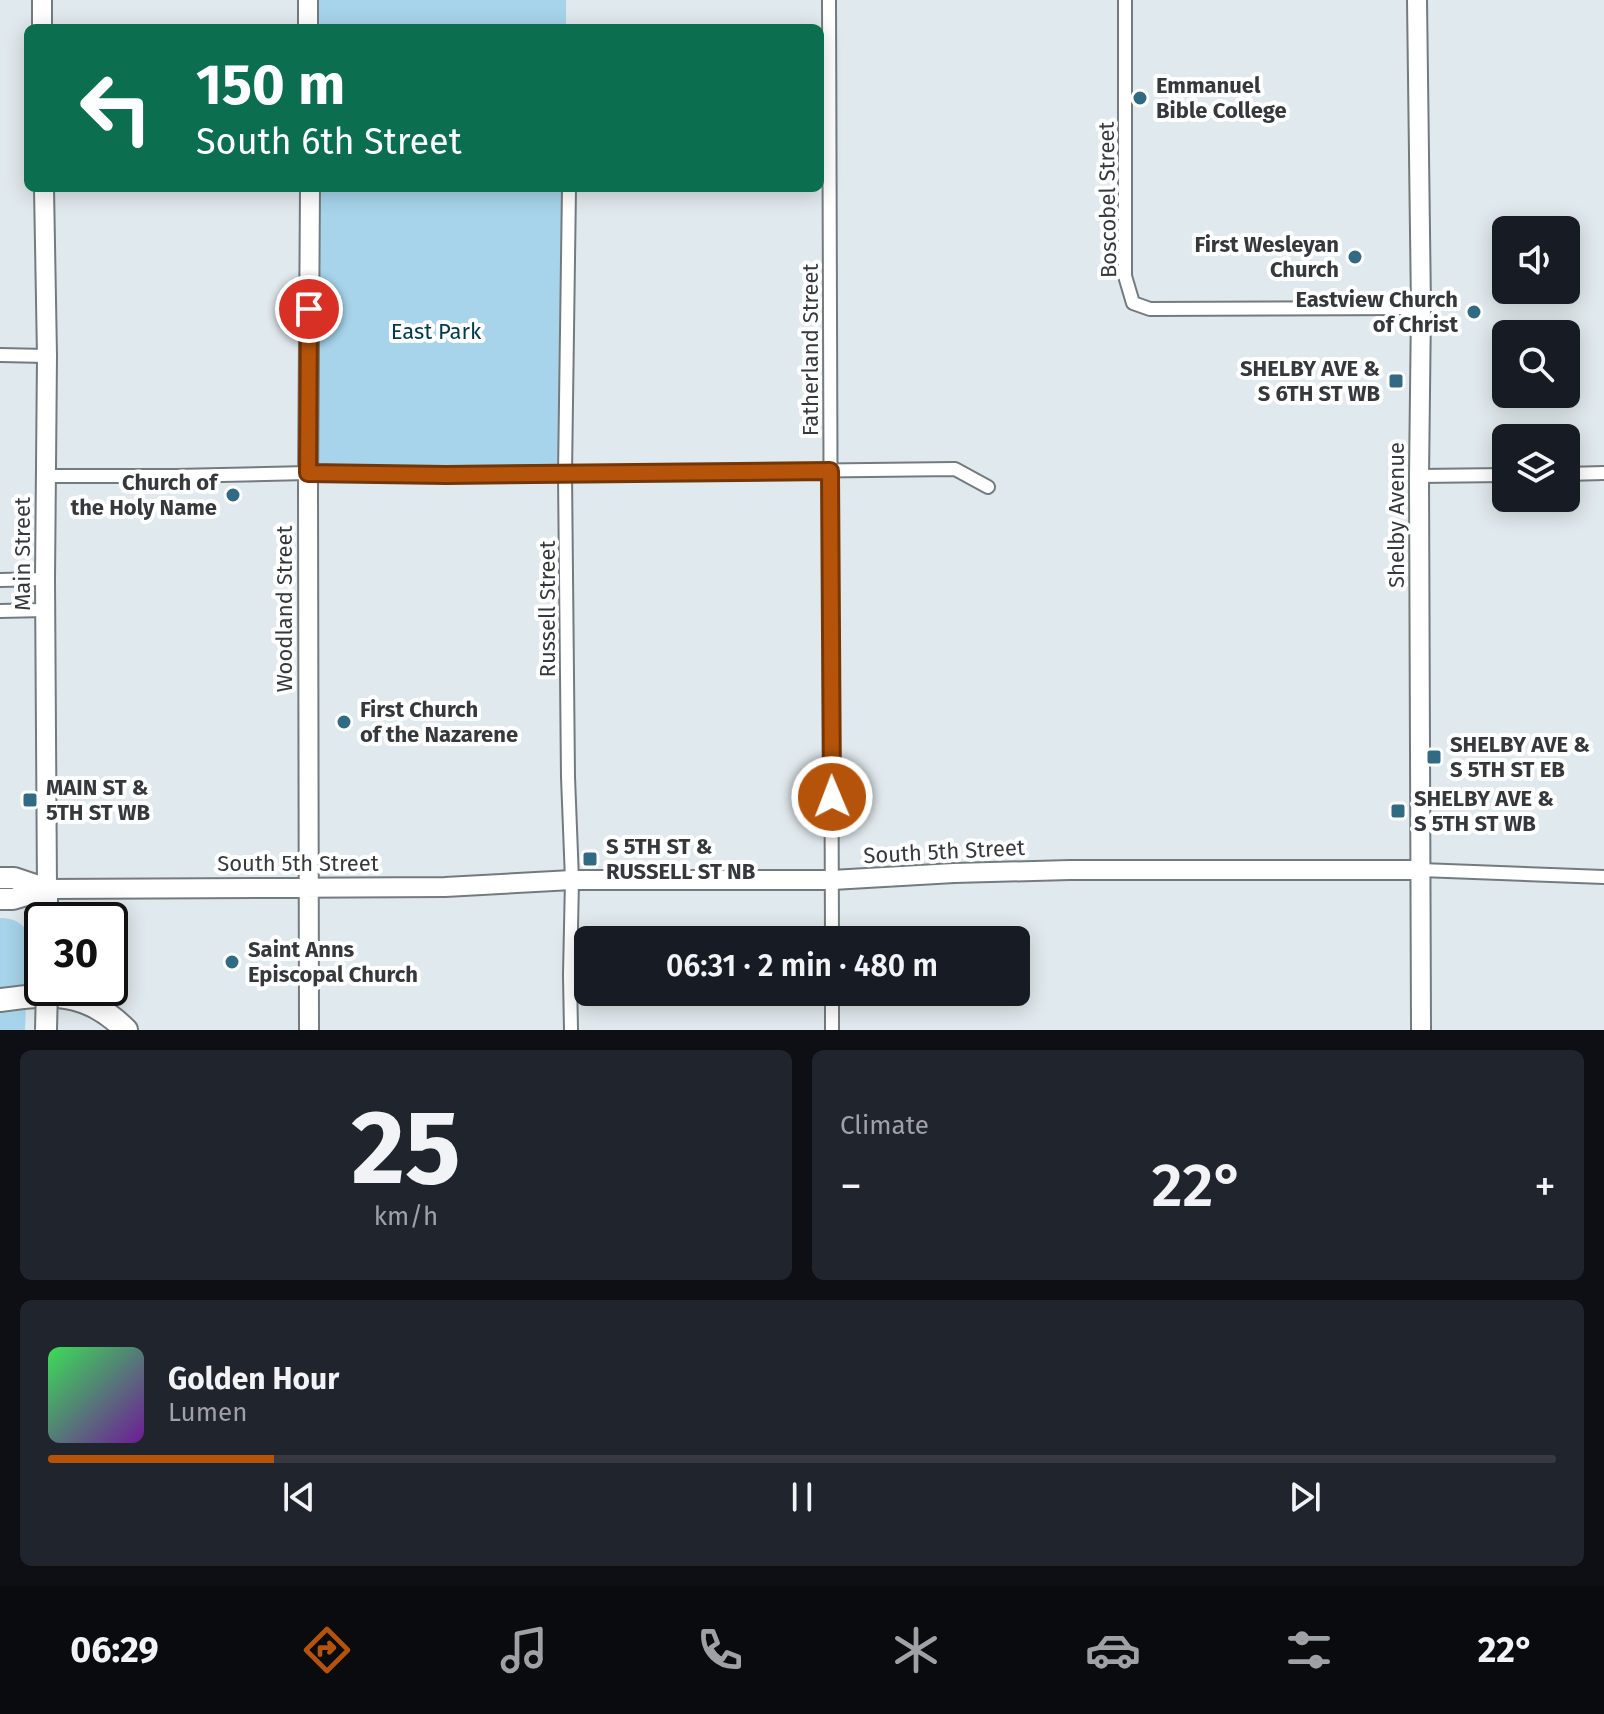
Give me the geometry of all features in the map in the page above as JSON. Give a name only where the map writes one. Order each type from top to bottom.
[{"type":"highway","points":[[0,1000],[60,996],[80,999],[95,1005],[126,1030]]},
{"type":"main road","points":[[42,0],[42,24]]},
{"type":"main road","points":[[308,0],[308,24]]},
{"type":"main road","name":"Shelby Avenue","points":[[1417,0],[1421,308],[1421,1030]]},
{"type":"main road","name":"Main Street","points":[[44,192],[47,902]]},
{"type":"main road","name":"Woodland Street","points":[[309,1030],[310,192]]},
{"type":"main road","name":"South 5th Street","points":[[47,889],[445,887],[572,880],[832,880],[1056,870],[1421,870]]},
{"type":"main road","points":[[0,878],[14,878],[47,889]]},
{"type":"main road","points":[[0,899],[13,899],[47,889]]},
{"type":"main road","points":[[46,1030],[47,1006]]},
{"type":"street","name":"Fatherland Street","points":[[829,0],[832,926]]},
{"type":"street","name":"Boscobel Street","points":[[1125,0],[1125,276],[1133,303],[1150,309],[1421,308]]},
{"type":"street","name":"Russell Street","points":[[569,192],[565,474],[572,880],[571,1030]]},
{"type":"street","points":[[0,355],[47,356]]},
{"type":"street","points":[[46,476],[955,469],[988,487]]},
{"type":"street","points":[[1580,474],[1604,473]]},
{"type":"street","points":[[1419,476],[1492,475]]},
{"type":"street","points":[[0,580],[45,579]]},
{"type":"street","points":[[0,611],[46,610]]},
{"type":"street","name":"South 5th Street","points":[[1421,870],[1604,877]]},
{"type":"street","points":[[832,1006],[832,1030]]},
{"type":"green space","points":[[306,0],[566,0],[566,24],[306,24]]},
{"type":"green space","name":"East Park","points":[[307,192],[566,192],[565,474],[308,473]]},
{"type":"green space","points":[[0,918],[13,920],[24,927],[24,989],[0,992]]},
{"type":"green space","points":[[26,1006],[25,1030],[0,1030],[0,1009]]},
{"type":"place","name":"Emmanuel Bible College","points":[[1140,98]]},
{"type":"place","name":"First Wesleyan Church","points":[[1355,257]]},
{"type":"place","name":"Eastview Church of Christ","points":[[1474,312]]},
{"type":"place","name":"SHELBY AVE & S 6TH ST WB","points":[[1396,381]]},
{"type":"place","name":"Church of the Holy Name","points":[[233,495]]},
{"type":"place","name":"First Church of the Nazarene","points":[[344,722]]},
{"type":"place","name":"SHELBY AVE & S 5TH ST EB","points":[[1434,757]]},
{"type":"place","name":"MAIN ST & 5TH ST WB","points":[[30,800]]},
{"type":"place","name":"SHELBY AVE & S 5TH ST WB","points":[[1398,811]]},
{"type":"place","name":"S 5TH ST & RUSSELL ST NB","points":[[590,859]]},
{"type":"place","name":"Saint Anns Episcopal Church","points":[[232,962]]},
{"type":"route","points":[[309,309],[308,473],[446,475],[830,471],[832,797]]}]
